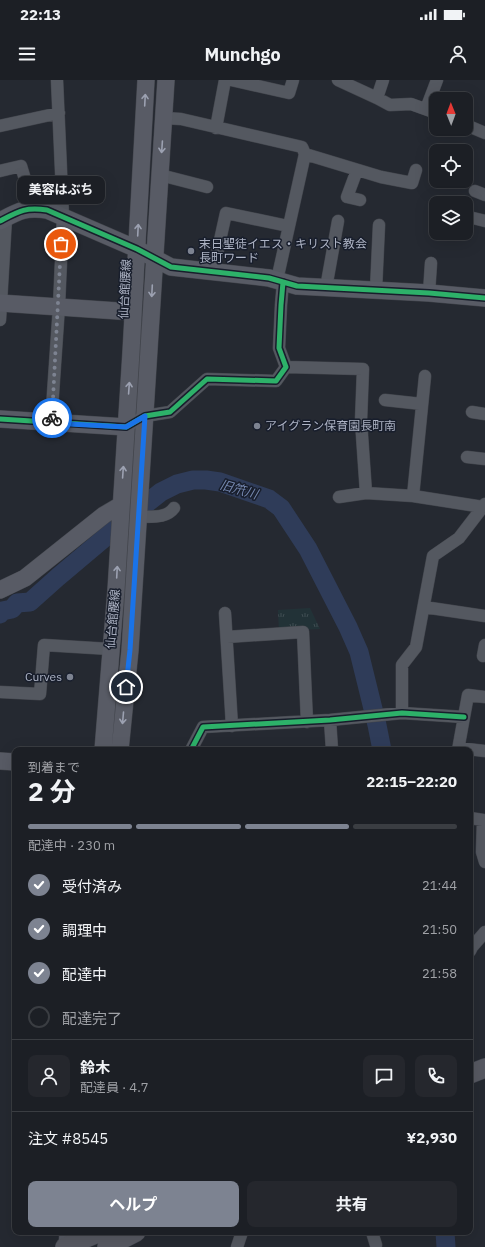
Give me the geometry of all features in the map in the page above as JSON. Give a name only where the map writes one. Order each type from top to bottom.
[{"type":"main road","name":"仙台館腰線","points":[[103,747],[126,427],[146,80]]},
{"type":"main road","name":"仙台館腰線","points":[[120,747],[130,650],[166,80]]},
{"type":"main road","points":[[3,219],[22,210],[46,210],[137,249],[171,267],[280,281],[297,286],[429,293],[485,298]]},
{"type":"main road","points":[[0,308],[59,306],[133,312]]},
{"type":"main road","points":[[0,419],[126,427]]},
{"type":"main road","points":[[0,590],[25,578],[104,515],[120,508]]},
{"type":"main road","points":[[0,761],[12,762]]},
{"type":"main road","points":[[107,1247],[130,1235]]},
{"type":"main road","points":[[67,1243],[90,1237]]},
{"type":"street","points":[[51,423],[59,306],[63,216],[57,80]]},
{"type":"street","points":[[216,128],[225,80]]},
{"type":"street","points":[[231,80],[290,93],[293,80]]},
{"type":"street","points":[[338,80],[390,105],[411,104],[429,110]]},
{"type":"street","points":[[377,98],[383,80]]},
{"type":"street","points":[[435,92],[437,80]]},
{"type":"street","points":[[0,126],[59,113]]},
{"type":"street","points":[[164,118],[168,117],[181,119],[302,147],[305,154],[288,226],[280,281],[281,305],[279,348],[286,367]]},
{"type":"street","points":[[473,128],[485,133]]},
{"type":"street","points":[[305,154],[381,177],[412,182],[416,170]]},
{"type":"street","points":[[0,171],[21,166],[34,209]]},
{"type":"street","points":[[357,170],[347,197],[360,200]]},
{"type":"street","points":[[159,177],[168,177],[207,187]]},
{"type":"street","points":[[213,272],[226,213],[288,226]]},
{"type":"street","points":[[0,308],[3,219]]},
{"type":"street","points":[[326,288],[338,221]]},
{"type":"street","points":[[376,290],[379,225]]},
{"type":"street","points":[[429,293],[431,263]]},
{"type":"street","points":[[126,427],[145,416],[170,412],[207,379],[276,380],[286,367]]},
{"type":"street","points":[[286,367],[363,369],[361,420],[366,493]]},
{"type":"street","points":[[413,496],[425,376]]},
{"type":"street","points":[[385,400],[422,404]]},
{"type":"street","points":[[472,412],[485,414]]},
{"type":"street","points":[[467,457],[485,459]]},
{"type":"street","points":[[339,497],[366,493],[413,496],[484,505],[459,538],[433,556],[416,647],[402,664],[402,713]]},
{"type":"street","points":[[138,522],[166,516],[174,508]]},
{"type":"street","points":[[424,607],[485,616]]},
{"type":"street","points":[[225,613],[232,726]]},
{"type":"street","points":[[226,637],[303,632],[307,722]]},
{"type":"street","points":[[0,692],[40,694],[44,645],[110,649]]},
{"type":"street","points":[[458,747],[468,695],[485,697]]},
{"type":"street","points":[[193,747],[202,727],[307,722],[402,713],[464,717]]},
{"type":"street","points":[[330,720],[332,747]]},
{"type":"street","points":[[473,750],[485,751]]},
{"type":"street","points":[[473,818],[484,820],[482,852],[485,862]]},
{"type":"street","points":[[473,946],[485,932]]},
{"type":"street","points":[[237,1247],[241,1235]]},
{"type":"street","points":[[373,1235],[376,1245]]},
{"type":"green space","points":[[310,608],[320,629],[279,631],[278,610]]},
{"type":"waterway","name":"旧笊川","points":[[0,614],[2,611],[12,609],[17,603],[30,602],[128,518],[161,492],[177,484],[193,480],[220,482],[269,499],[281,508],[308,549],[348,627],[359,652],[381,747]]},
{"type":"waterway","name":"旧笊川","points":[[445,1235],[446,1247]]},
{"type":"cycle path","points":[[0,221],[22,211],[33,209],[47,210],[137,249],[171,267],[269,278],[297,286],[429,293],[485,298]]},
{"type":"cycle path","points":[[0,419],[126,427],[145,416],[170,412],[207,379],[276,381],[286,367],[279,348],[283,282]]},
{"type":"cycle path","points":[[193,747],[203,727],[330,720],[402,713],[464,717]]},
{"type":"way so far","points":[[52,418],[59,306],[61,244]]},
{"type":"place","name":"美容はぶち","points":[[61,244]]},
{"type":"place","name":"末日聖徒イエス・キリスト教会 長町ワード","points":[[191,251]]},
{"type":"place","name":"アイグラン保育園長町南","points":[[257,426]]},
{"type":"place","name":"Curves","points":[[70,677]]},
{"type":"route","points":[[52,418],[51,423],[126,427],[145,416],[130,650],[126,687]]}]
